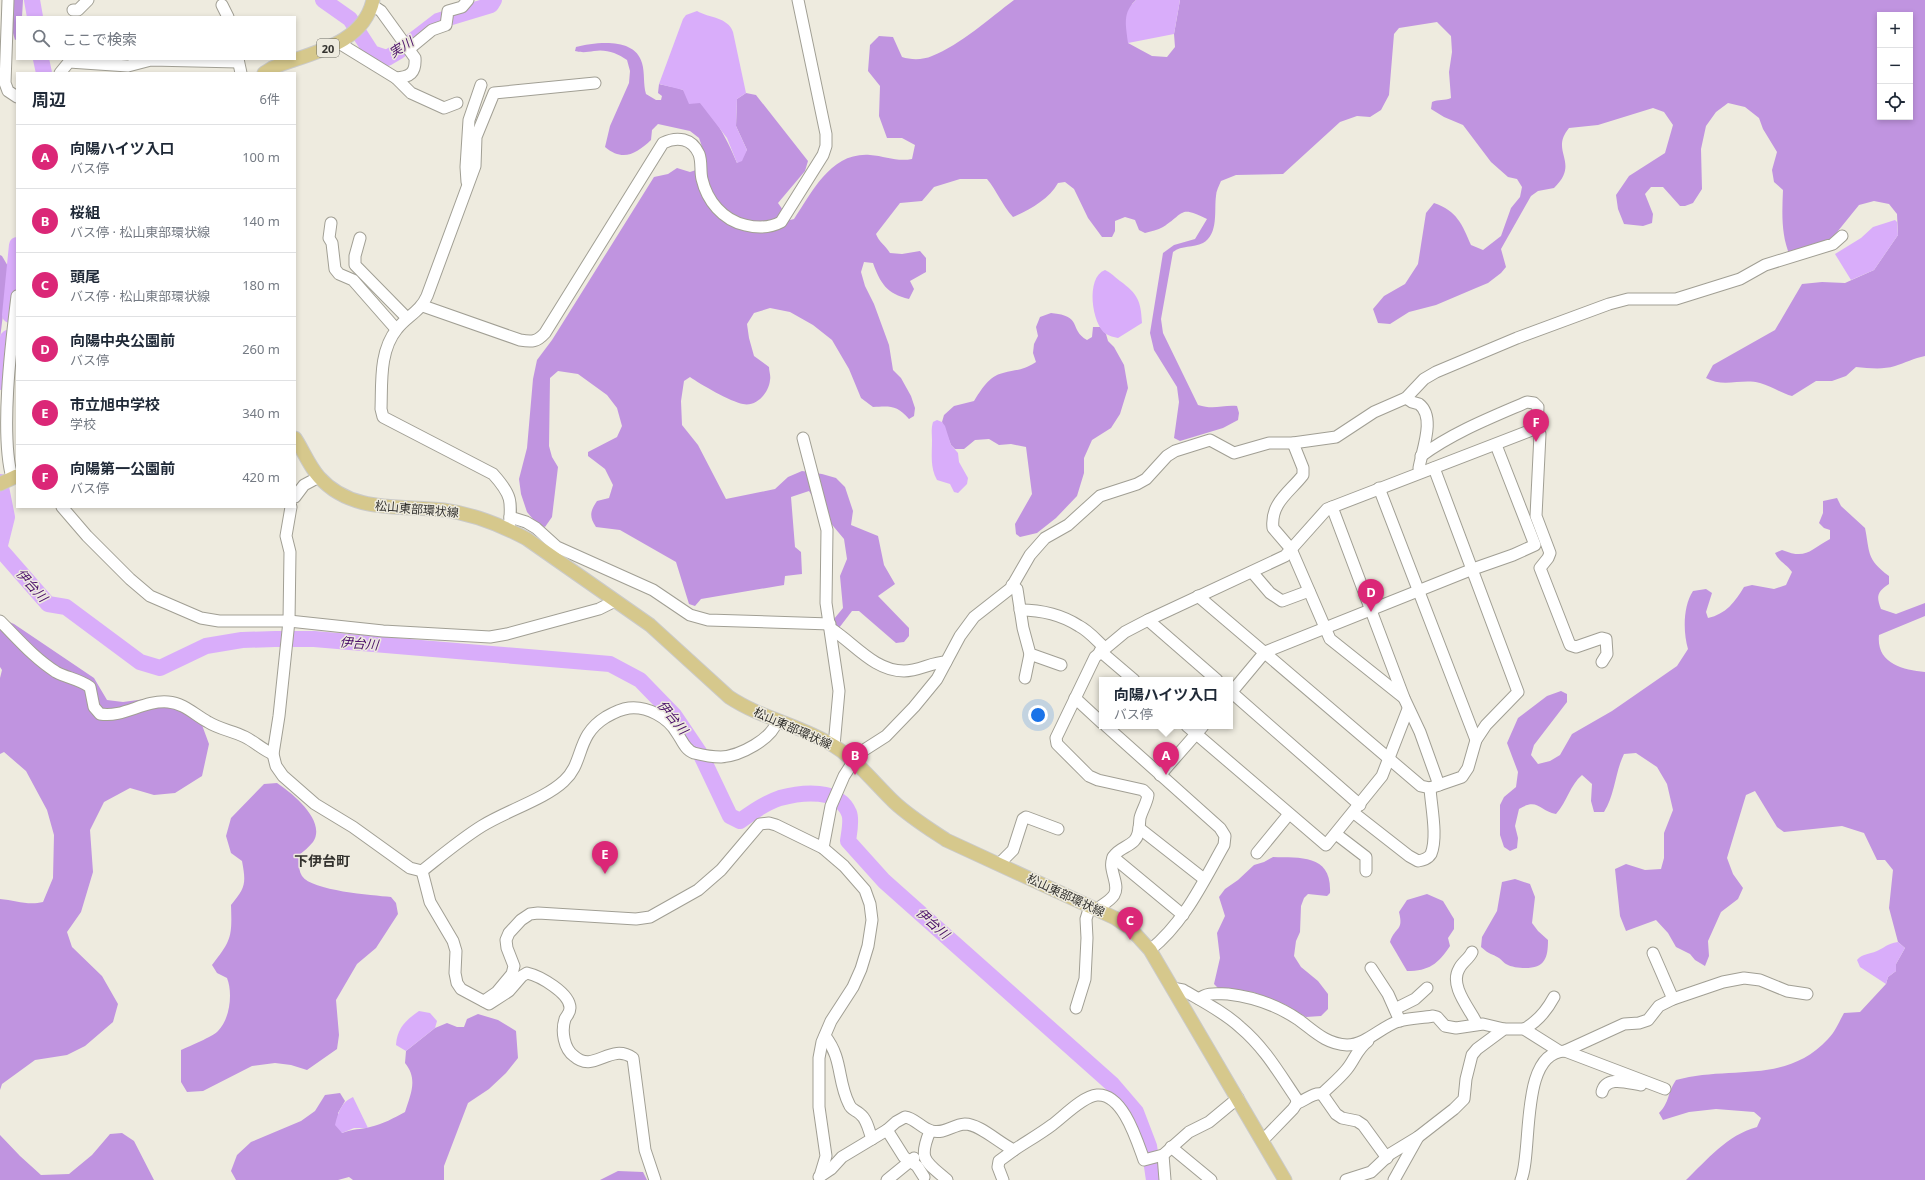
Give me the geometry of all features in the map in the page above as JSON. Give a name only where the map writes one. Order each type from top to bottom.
[{"type":"main road","name":"20","points":[[296,59],[339,43],[363,22],[373,3]]},
{"type":"main road","name":"20","points":[[266,72],[293,60]]},
{"type":"main road","name":"松山東部環状線","points":[[296,440],[319,476],[341,494],[367,505],[452,512],[510,523],[527,540],[650,625],[730,697],[744,706],[822,739],[834,746],[912,818],[946,840],[1115,918],[1130,928],[1150,950],[1285,1180]]},
{"type":"main road","points":[[0,484],[14,477]]},
{"type":"street","points":[[8,0],[5,83],[8,91],[16,96]]},
{"type":"street","points":[[73,9],[78,10],[88,0]]},
{"type":"street","points":[[407,46],[432,30],[446,25],[448,12],[462,7],[468,0]]},
{"type":"street","points":[[423,306],[520,340],[531,342],[539,340],[545,333],[664,143],[672,139],[680,138],[694,146],[699,155],[702,179],[708,195],[715,208],[726,217],[754,227],[773,226],[781,222],[823,155],[826,146],[825,128],[798,0]]},
{"type":"street","points":[[373,3],[381,11],[415,58],[413,72],[409,76],[396,78]]},
{"type":"street","points":[[222,5],[228,16]]},
{"type":"street","points":[[339,43],[396,78],[411,93],[444,108],[457,103]]},
{"type":"street","points":[[69,60],[128,66],[151,60],[239,65]]},
{"type":"street","points":[[61,72],[69,60]]},
{"type":"street","points":[[64,72],[69,60]]},
{"type":"street","points":[[595,83],[494,93],[476,137],[475,166],[423,306],[407,318],[396,329],[384,356],[381,409],[383,417],[493,474],[504,486],[510,498],[510,523],[526,522],[536,528],[557,547],[653,590],[698,618],[708,620],[830,626],[877,664],[890,670],[905,671],[946,662]]},
{"type":"street","points":[[468,184],[466,167],[469,120],[481,85]]},
{"type":"street","points":[[331,223],[329,238],[332,244],[335,269],[339,274],[353,280],[396,329]]},
{"type":"street","points":[[823,848],[832,806],[839,788],[853,762],[862,752],[879,742],[896,728],[937,678],[960,636],[974,617],[1012,585],[1030,556],[1045,538],[1068,525],[1100,496],[1137,484],[1146,479],[1167,456],[1175,451],[1210,440],[1234,453],[1268,443],[1293,443],[1336,437],[1374,412],[1406,398],[1424,379],[1436,372],[1516,338],[1622,301],[1676,299],[1733,282],[1765,265],[1833,244],[1842,236]]},
{"type":"street","points":[[360,238],[355,256],[355,265],[407,318]]},
{"type":"street","points":[[14,477],[6,464],[4,412],[16,319]]},
{"type":"street","points":[[1406,398],[1419,404],[1425,412],[1427,422],[1421,456],[1420,472]]},
{"type":"street","points":[[1421,456],[1443,440],[1462,430],[1527,402],[1534,403],[1538,407],[1537,428],[1540,434],[1536,516],[1550,553],[1540,568],[1570,645],[1576,647],[1602,638],[1606,639],[1607,654],[1602,662]]},
{"type":"street","points":[[1076,1008],[1085,980],[1087,938],[1086,919],[1094,908],[1114,896],[1116,890],[1111,868],[1113,857],[1118,851],[1135,840],[1139,828],[1140,818],[1147,803],[1148,795],[1143,790],[1098,780],[1089,776],[1058,744],[1056,738],[1095,657],[1126,632],[1148,620],[1285,556],[1322,514],[1332,507],[1537,428]]},
{"type":"street","points":[[803,438],[827,530],[826,603],[839,691],[834,746]]},
{"type":"street","points":[[1293,443],[1303,468],[1303,475],[1286,493],[1273,512],[1272,528],[1291,549],[1330,639],[1406,703]]},
{"type":"street","points":[[1233,688],[1264,652],[1473,569],[1513,555],[1535,544],[1496,445]]},
{"type":"street","points":[[1198,596],[1420,786],[1435,786],[1462,777],[1468,768],[1476,740],[1486,725],[1518,692],[1434,468]]},
{"type":"street","points":[[296,496],[304,486],[319,476]]},
{"type":"street","points":[[1379,488],[1476,740]]},
{"type":"street","points":[[1233,695],[1408,856],[1418,861],[1426,859],[1430,854],[1434,840],[1435,786],[1420,732],[1406,703],[1332,507]]},
{"type":"street","points":[[63,508],[87,536],[130,579],[150,596],[201,618],[219,621],[289,621],[383,631],[490,637],[507,634],[599,608],[615,601]]},
{"type":"street","points":[[291,508],[286,536],[290,552],[289,621],[279,716],[273,754],[276,766],[283,776],[315,804],[353,827],[410,868],[422,871]]},
{"type":"street","points":[[1252,572],[1270,593],[1282,601],[1309,591]]},
{"type":"street","points":[[1012,585],[1017,589],[1023,628],[1030,654],[1025,678]]},
{"type":"street","points":[[1020,610],[1048,612],[1079,625],[1131,677]]},
{"type":"street","points":[[1148,620],[1214,677]]},
{"type":"street","points":[[0,621],[39,660],[58,673],[81,680],[90,687],[94,707],[100,714],[109,716],[120,714],[152,702],[169,702],[185,707],[209,723],[244,736],[273,754]]},
{"type":"street","points":[[1030,654],[1061,665]]},
{"type":"street","points":[[1075,698],[1099,720]]},
{"type":"street","points":[[1160,775],[1199,730],[1289,814],[1326,846],[1382,776],[1390,759],[1406,703]]},
{"type":"street","points":[[422,871],[482,826],[554,789],[566,780],[574,766],[589,731],[600,721],[614,712],[629,708],[642,709],[655,713],[668,720],[677,732],[684,746],[694,753],[722,757],[756,745],[771,735],[778,721]]},
{"type":"street","points":[[1109,729],[1223,832],[1224,845],[1183,915],[1165,938],[1150,950]]},
{"type":"street","points":[[1257,853],[1289,814]]},
{"type":"street","points":[[999,864],[1013,850],[1023,819],[1026,817],[1058,829]]},
{"type":"street","points":[[484,1001],[497,992],[512,974],[514,966],[507,948],[506,940],[515,925],[530,914],[565,914],[636,919],[650,917],[698,890],[722,870],[760,824],[769,823],[776,825],[823,848],[844,866],[865,890],[870,904],[872,920],[868,946],[861,969],[853,987],[832,1021],[825,1036],[819,1058],[820,1107],[826,1156],[818,1178]]},
{"type":"street","points":[[1139,828],[1204,879]]},
{"type":"street","points":[[1336,834],[1366,858],[1366,871]]},
{"type":"street","points":[[1113,857],[1183,915]]},
{"type":"street","points":[[422,871],[430,902],[453,941],[456,951],[455,973],[457,983],[461,989],[489,1004],[509,992],[522,976],[527,973],[532,974],[548,981],[569,1001],[570,1008],[569,1014],[565,1020],[564,1043],[572,1056],[580,1062],[589,1063],[608,1054],[621,1052],[627,1053],[633,1058],[645,1150],[655,1180]]},
{"type":"street","points":[[1472,952],[1470,958],[1461,965],[1456,978],[1458,988],[1477,1024]]},
{"type":"street","points":[[1653,953],[1673,999]]},
{"type":"street","points":[[1371,968],[1388,994],[1400,1020]]},
{"type":"street","points":[[1521,1180],[1526,1162],[1528,1124],[1536,1077],[1544,1063],[1562,1051],[1624,1024],[1639,1023],[1648,1020],[1659,1006],[1673,999],[1722,982],[1744,978],[1760,980],[1787,991],[1807,994]]},
{"type":"street","points":[[1172,988],[1183,990],[1240,1026],[1258,1044],[1271,1061],[1296,1098],[1297,1103]]},
{"type":"street","points":[[1395,1009],[1415,998],[1427,988]]},
{"type":"street","points":[[1199,999],[1203,996],[1211,994],[1242,996],[1259,999],[1298,1020],[1321,1038],[1339,1044],[1354,1044],[1400,1020],[1433,1016],[1445,1026],[1456,1028],[1477,1024],[1504,1029],[1524,1029],[1562,1051],[1661,1088],[1613,1081],[1604,1085],[1602,1092]]},
{"type":"street","points":[[1524,1029],[1538,1018],[1554,997]]},
{"type":"street","points":[[1346,1180],[1371,1172],[1400,1146],[1418,1137],[1454,1109],[1464,1099],[1466,1079],[1472,1056],[1477,1049],[1504,1029]]},
{"type":"street","points":[[1262,1141],[1297,1103],[1304,1102],[1317,1093],[1322,1094],[1341,1076],[1348,1068],[1357,1050],[1372,1038],[1374,1034]]},
{"type":"street","points":[[825,1036],[833,1046],[839,1062],[844,1089],[849,1105],[864,1118],[872,1139]]},
{"type":"street","points":[[1322,1094],[1336,1114],[1342,1118],[1356,1121],[1363,1125],[1386,1158]]},
{"type":"street","points":[[1003,1180],[998,1167],[999,1161],[1051,1126],[1086,1098],[1097,1095],[1105,1096],[1112,1100],[1131,1123],[1144,1160],[1161,1155],[1189,1132],[1209,1122],[1238,1098]]},
{"type":"street","points":[[818,1178],[831,1169],[842,1157],[887,1130],[896,1122],[905,1117],[930,1131],[942,1133],[959,1125],[967,1124],[996,1138],[1014,1150]]},
{"type":"street","points":[[887,1130],[904,1157],[917,1166],[924,1177]]},
{"type":"street","points":[[930,1131],[923,1155],[929,1164],[947,1180]]},
{"type":"street","points":[[1394,1180],[1418,1137]]},
{"type":"street","points":[[1171,1147],[1211,1180]]},
{"type":"street","points":[[887,1180],[923,1151]]},
{"type":"street","points":[[1161,1155],[1165,1180]]},
{"type":"shaded area","points":[[13,0],[23,0],[22,16],[16,16],[15,40],[13,33]]},
{"type":"shaded area","points":[[1014,0],[1136,0],[1132,4],[1128,43],[1152,56],[1167,57],[1175,47],[1174,34],[1180,0],[1925,0],[1925,356],[1885,368],[1856,367],[1846,376],[1832,381],[1816,381],[1792,396],[1760,383],[1726,383],[1712,381],[1706,378],[1713,365],[1775,330],[1802,284],[1822,282],[1845,283],[1874,270],[1898,235],[1897,214],[1889,204],[1874,201],[1859,205],[1825,247],[1790,256],[1785,240],[1782,215],[1783,190],[1774,182],[1772,170],[1777,152],[1763,129],[1759,118],[1745,107],[1728,103],[1716,112],[1706,126],[1701,149],[1702,189],[1693,203],[1680,206],[1663,187],[1651,187],[1645,194],[1653,214],[1652,223],[1643,226],[1624,224],[1618,209],[1616,195],[1629,176],[1665,153],[1673,125],[1664,112],[1653,108],[1598,125],[1569,128],[1564,136],[1562,144],[1565,171],[1562,179],[1554,188],[1538,191],[1531,196],[1501,249],[1506,267],[1501,273],[1488,283],[1436,305],[1409,312],[1390,324],[1378,323],[1373,309],[1384,296],[1405,284],[1418,264],[1426,213],[1434,203],[1442,206],[1453,214],[1458,219],[1465,231],[1471,245],[1483,250],[1501,236],[1511,208],[1520,197],[1522,187],[1517,179],[1508,177],[1491,162],[1463,125],[1444,117],[1431,109],[1432,102],[1451,98],[1449,72],[1452,52],[1451,36],[1437,22],[1399,28],[1394,34],[1389,95],[1381,110],[1370,117],[1357,116],[1340,122],[1283,174],[1236,175],[1221,181],[1216,194],[1215,221],[1212,234],[1208,239],[1199,245],[1180,248],[1173,252],[1161,319],[1163,333],[1198,405],[1213,407],[1237,406],[1239,413],[1238,420],[1223,428],[1180,441],[1174,438],[1179,402],[1177,387],[1154,350],[1150,333],[1163,253],[1174,245],[1195,239],[1207,219],[1191,212],[1183,212],[1163,227],[1145,233],[1139,230],[1135,220],[1125,217],[1115,221],[1115,231],[1112,237],[1102,237],[1088,218],[1074,189],[1065,182],[1058,183],[1045,199],[1013,217],[987,179],[960,179],[934,187],[922,201],[900,203],[876,234],[890,253],[902,254],[920,251],[926,258],[926,272],[910,281],[914,289],[909,299],[895,294],[885,287],[878,276],[873,263],[864,262],[861,272],[865,286],[874,304],[889,345],[893,370],[901,378],[911,396],[915,408],[914,416],[909,419],[901,411],[893,407],[873,407],[861,398],[849,369],[832,340],[813,325],[790,312],[770,308],[754,313],[747,324],[754,356],[769,367],[769,385],[761,398],[753,403],[738,403],[690,377],[684,381],[681,401],[682,425],[698,445],[726,499],[775,489],[788,477],[802,471],[836,478],[845,487],[853,511],[851,525],[878,536],[884,565],[895,584],[878,596],[909,628],[909,636],[904,642],[896,643],[859,611],[852,611],[839,628],[833,627],[834,619],[843,608],[840,576],[847,559],[844,539],[823,514],[809,491],[791,497],[795,547],[801,552],[802,574],[785,576],[784,585],[701,599],[695,606],[689,604],[676,562],[620,530],[596,527],[591,517],[593,508],[597,501],[609,498],[613,485],[605,469],[588,456],[588,452],[617,437],[622,426],[617,408],[607,395],[578,374],[558,371],[550,378],[549,446],[552,457],[558,467],[552,517],[545,527],[537,524],[527,512],[521,494],[519,479],[527,448],[533,379],[537,360],[552,340],[654,177],[668,174],[677,168],[690,172],[696,170],[705,155],[699,138],[690,131],[658,124],[652,130],[651,140],[635,152],[624,155],[618,154],[605,147],[610,126],[629,83],[630,71],[627,60],[619,55],[607,51],[575,51],[576,47],[614,43],[632,49],[638,55],[642,63],[646,94],[656,100],[661,100],[662,96],[658,93],[659,84],[683,90],[692,96],[701,103],[716,122],[737,163],[747,150],[736,126],[737,99],[746,93],[756,95],[808,161],[805,171],[778,203],[790,220],[794,219],[824,175],[844,160],[856,156],[870,155],[896,159],[912,159],[915,145],[902,138],[887,138],[879,116],[880,86],[868,71],[870,45],[879,36],[893,37],[902,57],[921,59],[943,51],[974,31]]},
{"type":"shaded area","points":[[1136,0],[1180,0],[1174,34],[1128,43],[1126,20],[1129,10]]},
{"type":"shaded area","points":[[697,11],[718,18],[727,23],[733,32],[746,93],[737,99],[736,126],[747,150],[742,161],[737,163],[727,138],[700,103],[689,104],[683,90],[659,84],[683,19],[686,15]]},
{"type":"shaded area","points":[[1895,220],[1897,222],[1898,235],[1874,270],[1851,280],[1835,254],[1861,238],[1873,227]]},
{"type":"shaded area","points":[[0,255],[9,268],[0,338]]},
{"type":"shaded area","points":[[1105,270],[1111,273],[1135,294],[1141,309],[1142,323],[1118,338],[1107,335],[1101,329],[1094,312],[1093,291],[1095,282],[1099,274]]},
{"type":"shaded area","points":[[1051,313],[1068,317],[1072,320],[1081,336],[1087,340],[1092,337],[1093,327],[1100,327],[1106,334],[1108,341],[1114,347],[1124,365],[1128,388],[1120,414],[1111,428],[1092,440],[1084,458],[1084,473],[1077,496],[1056,518],[1037,533],[1020,537],[1016,534],[1015,524],[1032,494],[1026,447],[1011,444],[999,445],[989,439],[975,440],[964,449],[955,449],[951,445],[942,422],[944,415],[954,406],[974,401],[986,384],[994,377],[1023,368],[1036,362],[1033,353],[1034,344],[1038,336],[1036,327],[1040,317]]},
{"type":"shaded area","points":[[937,420],[942,422],[945,426],[951,445],[958,453],[959,462],[968,478],[967,484],[958,493],[954,492],[950,484],[937,480],[933,470],[932,429],[933,422]]},
{"type":"shaded area","points":[[1837,498],[1841,506],[1865,528],[1870,555],[1876,565],[1889,576],[1889,584],[1882,589],[1878,597],[1881,609],[1896,614],[1925,603],[1925,616],[1879,635],[1879,645],[1886,658],[1892,663],[1900,667],[1925,672],[1925,1180],[1686,1180],[1727,1142],[1746,1131],[1757,1127],[1761,1118],[1754,1112],[1716,1109],[1689,1112],[1663,1120],[1659,1113],[1663,1109],[1676,1080],[1696,1076],[1756,1071],[1794,1063],[1812,1053],[1828,1039],[1835,1030],[1844,1013],[1860,1012],[1886,984],[1888,977],[1896,971],[1896,964],[1905,948],[1898,942],[1889,908],[1893,870],[1885,860],[1877,860],[1864,833],[1842,826],[1784,832],[1777,827],[1755,791],[1746,795],[1727,858],[1733,874],[1743,888],[1738,899],[1721,912],[1708,941],[1709,956],[1705,966],[1695,960],[1690,954],[1676,947],[1668,933],[1656,920],[1626,931],[1620,916],[1615,869],[1626,864],[1645,870],[1661,869],[1664,858],[1664,833],[1673,810],[1667,784],[1657,767],[1636,753],[1624,754],[1608,805],[1604,812],[1594,812],[1591,801],[1592,784],[1582,775],[1574,784],[1556,814],[1530,804],[1519,809],[1515,826],[1518,838],[1517,848],[1510,851],[1504,847],[1500,835],[1500,805],[1504,797],[1516,787],[1518,772],[1507,743],[1518,718],[1547,696],[1561,691],[1567,694],[1567,702],[1534,745],[1531,755],[1538,764],[1550,761],[1560,755],[1572,734],[1612,711],[1677,666],[1688,649],[1685,635],[1685,619],[1687,604],[1693,591],[1706,589],[1712,593],[1706,612],[1708,618],[1720,614],[1729,607],[1744,587],[1752,585],[1774,589],[1786,585],[1792,572],[1775,553],[1782,550],[1790,553],[1803,554],[1830,539],[1830,530],[1824,528],[1819,523],[1823,513],[1823,501]]},
{"type":"shaded area","points":[[0,618],[14,624],[94,678],[107,700],[123,702],[161,697],[195,706],[209,744],[202,776],[175,793],[154,795],[130,788],[104,802],[90,830],[93,872],[81,912],[67,932],[72,947],[102,976],[118,1004],[113,1022],[85,1046],[67,1055],[35,1060],[2,1084],[0,1090],[0,899],[27,903],[43,902],[53,878],[54,835],[47,810],[26,771],[4,752],[0,754],[0,678],[2,670],[0,667]]},
{"type":"shaded area","points":[[277,783],[291,793],[306,808],[315,825],[316,834],[313,842],[299,855],[299,868],[302,876],[308,881],[330,889],[391,897],[396,903],[398,914],[376,948],[357,964],[336,1000],[339,1035],[337,1049],[307,1070],[291,1065],[275,1063],[252,1066],[203,1091],[187,1092],[181,1082],[181,1050],[206,1039],[218,1031],[228,1013],[230,991],[227,978],[217,973],[212,965],[227,943],[231,931],[231,905],[240,894],[244,884],[242,861],[231,853],[226,836],[231,818],[264,784]]},
{"type":"shaded area","points":[[1273,857],[1313,861],[1326,871],[1329,880],[1330,893],[1327,896],[1308,894],[1304,898],[1301,906],[1300,932],[1296,941],[1294,956],[1301,967],[1318,981],[1328,994],[1328,1009],[1321,1016],[1306,1017],[1286,1005],[1253,992],[1219,989],[1214,984],[1220,958],[1217,933],[1225,916],[1219,897],[1225,889],[1238,880],[1254,865]]},
{"type":"shaded area","points":[[1515,879],[1530,884],[1535,897],[1532,923],[1548,940],[1547,952],[1544,961],[1532,968],[1513,967],[1505,964],[1499,958],[1481,947],[1482,937],[1497,911],[1502,882]]},
{"type":"shaded area","points":[[1427,894],[1443,901],[1454,919],[1454,929],[1448,938],[1450,946],[1437,962],[1427,968],[1407,971],[1390,942],[1400,926],[1399,912],[1407,900]]},
{"type":"shaded area","points":[[1898,942],[1905,948],[1896,964],[1896,971],[1888,977],[1886,984],[1860,967],[1857,960],[1861,956]]},
{"type":"shaded area","points":[[419,1011],[430,1013],[437,1021],[435,1028],[406,1051],[396,1045],[398,1034],[406,1021]]},
{"type":"shaded area","points":[[478,1014],[498,1020],[516,1031],[518,1058],[506,1073],[489,1089],[468,1103],[444,1166],[444,1180],[353,1180],[349,1177],[338,1180],[236,1180],[231,1171],[237,1155],[251,1142],[301,1121],[315,1111],[325,1095],[340,1093],[345,1101],[338,1113],[342,1133],[379,1124],[393,1119],[405,1112],[412,1086],[411,1075],[405,1063],[406,1051],[435,1028],[447,1023],[457,1027],[464,1027],[467,1019]]},
{"type":"shaded area","points":[[353,1097],[368,1128],[354,1128],[342,1133],[335,1125],[337,1116],[343,1105]]},
{"type":"shaded area","points":[[122,1133],[134,1141],[154,1180],[0,1180],[0,1135],[41,1175],[69,1174],[92,1155],[110,1134]]},
{"type":"shaded area","points":[[618,1171],[643,1172],[647,1180],[600,1180]]},
{"type":"waterway","name":"伊台川","points":[[32,0],[35,16]]},
{"type":"waterway","name":"実川","points":[[323,0],[350,19],[372,53],[387,58],[399,51],[438,21],[491,5],[494,0]]},
{"type":"waterway","name":"伊台川","points":[[41,60],[44,72]]},
{"type":"waterway","name":"伊台川","points":[[10,315],[16,255]]},
{"type":"waterway","name":"伊台川","points":[[0,382],[8,338]]},
{"type":"waterway","name":"伊台川","points":[[0,482],[7,517],[0,545]]},
{"type":"waterway","name":"伊台川","points":[[0,549],[48,604],[66,607],[140,662],[160,668],[206,646],[242,640],[314,639],[610,664],[640,680],[674,715],[701,755],[730,816],[740,821],[769,802],[799,794],[819,794],[829,796],[837,799],[844,805],[849,813],[850,819],[848,841],[884,881],[1112,1084],[1136,1112],[1149,1146],[1154,1180]]},
{"type":"place","name":"向陽第一公園前","points":[[1536,442]]},
{"type":"place","name":"向陽中央公園前","points":[[1371,612]]},
{"type":"place","name":"桜組","points":[[855,775]]},
{"type":"place","name":"向陽ハイツ入口","points":[[1166,775]]},
{"type":"place","name":"市立旭中学校","points":[[605,874]]},
{"type":"place","name":"頭尾","points":[[1130,940]]},
{"type":"district","name":"下伊台町","points":[[322,860]]}]
